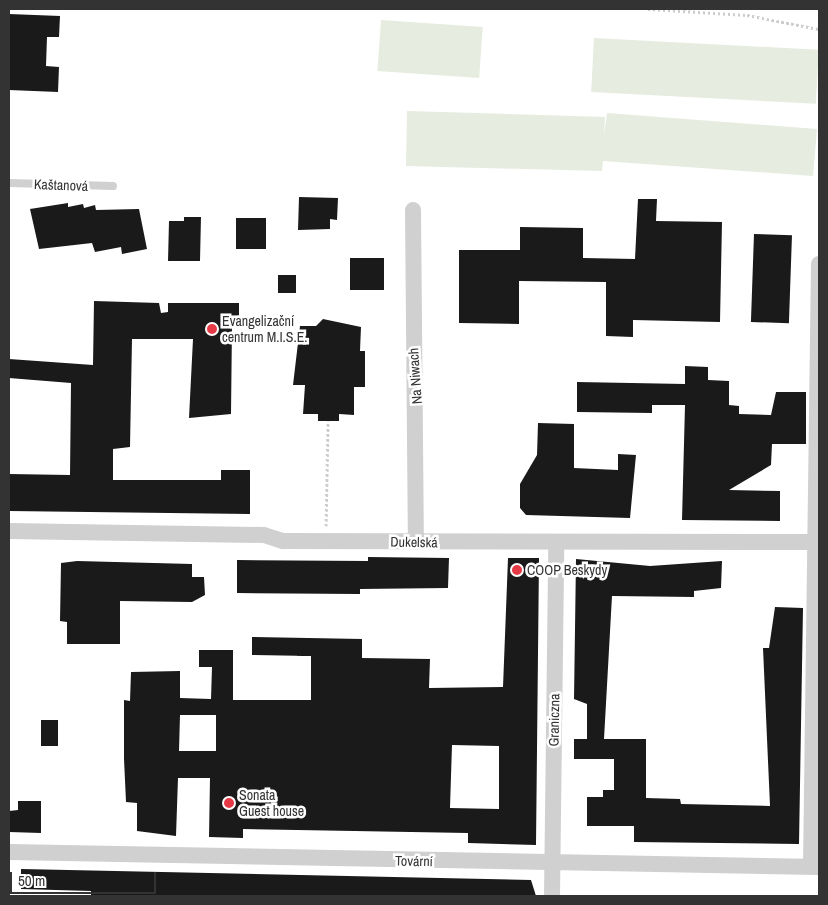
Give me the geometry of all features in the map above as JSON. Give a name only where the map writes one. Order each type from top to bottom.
[{"type":"street","name":"Na Niwach","points":[[413,210],[416,542]]},
{"type":"street","points":[[815,866],[819,264]]},
{"type":"street","name":"Dukelská","points":[[9,531],[264,535],[283,541],[326,542],[556,544],[816,542]]},
{"type":"street","name":"Graniczna","points":[[552,896],[556,544]]},
{"type":"street","name":"Tovární","points":[[9,852],[552,864],[815,866]]},
{"type":"lane","name":"Kaštanová","points":[[9,183],[113,186]]},
{"type":"path","points":[[648,9],[747,15],[819,29]]},
{"type":"path","points":[[326,542],[328,421]]},
{"type":"shaded area","points":[[381,20],[483,27],[479,78],[377,71]]},
{"type":"shaded area","points":[[594,38],[819,50],[816,104],[591,92]]},
{"type":"shaded area","points":[[407,111],[605,117],[604,136],[607,113],[817,129],[813,176],[603,161],[602,171],[406,166]]},
{"type":"building","points":[[9,14],[60,16],[59,37],[47,37],[46,66],[59,67],[58,92],[9,90]]},
{"type":"building","points":[[299,197],[338,198],[337,220],[330,219],[330,229],[298,230]]},
{"type":"building","points":[[638,199],[657,199],[656,221],[722,222],[720,322],[633,320],[633,337],[606,336],[606,282],[519,281],[519,324],[459,323],[459,250],[520,250],[520,227],[583,228],[583,258],[635,259]]},
{"type":"building","points":[[68,203],[68,207],[83,204],[84,208],[95,205],[96,210],[139,209],[147,249],[122,254],[121,247],[95,252],[92,243],[39,249],[30,209]]},
{"type":"building","points":[[184,217],[201,217],[200,261],[168,261],[169,221],[184,221]]},
{"type":"building","points":[[236,218],[266,218],[266,249],[236,249]]},
{"type":"building","points":[[754,234],[792,235],[789,323],[751,322]]},
{"type":"building","points":[[350,258],[384,258],[384,290],[350,290]]},
{"type":"building","points":[[278,275],[296,275],[296,293],[278,293]]},
{"type":"building","points":[[94,301],[159,303],[161,313],[168,312],[168,303],[239,303],[239,325],[232,325],[231,414],[189,418],[193,339],[132,339],[130,447],[113,449],[113,480],[221,480],[221,470],[250,470],[250,514],[9,511],[9,474],[70,475],[71,383],[9,378],[9,359],[93,365]]},
{"type":"building","points":[[323,319],[361,327],[360,351],[365,351],[365,387],[354,387],[354,415],[339,414],[339,421],[318,421],[318,414],[303,414],[305,385],[293,385],[300,326],[316,326]]},
{"type":"building","points":[[685,366],[708,367],[708,380],[729,381],[729,405],[739,406],[739,414],[771,415],[776,392],[806,392],[806,444],[772,444],[771,465],[729,490],[780,491],[780,521],[682,520],[685,405],[652,405],[652,413],[577,412],[577,382],[685,384]]},
{"type":"building","points":[[538,423],[574,424],[574,468],[618,470],[618,454],[636,455],[630,518],[526,515],[520,508],[520,484],[537,455]]},
{"type":"building","points":[[368,557],[449,558],[448,588],[360,589],[360,594],[237,593],[237,560],[368,561]]},
{"type":"building","points":[[508,558],[539,558],[536,845],[468,843],[468,833],[243,829],[243,838],[209,837],[210,778],[178,778],[176,836],[137,831],[137,803],[126,802],[124,700],[130,701],[131,672],[180,671],[180,698],[211,699],[212,667],[199,667],[199,650],[233,650],[233,700],[311,700],[311,656],[252,655],[252,637],[362,639],[362,658],[430,659],[429,688],[503,687]],"holes":[[[180,715],[216,715],[216,751],[179,751]],[[452,745],[499,746],[499,809],[450,808]]]},
{"type":"building","points":[[576,559],[650,566],[722,561],[721,588],[694,591],[694,597],[612,596],[604,739],[646,739],[646,798],[680,799],[681,804],[770,806],[763,648],[769,648],[775,607],[803,608],[799,844],[634,842],[634,826],[587,826],[587,797],[603,797],[603,790],[614,790],[614,759],[574,759],[574,739],[587,739],[587,704],[574,699]]},
{"type":"building","points":[[77,561],[192,564],[192,577],[204,577],[205,595],[192,602],[120,601],[120,644],[67,644],[67,622],[60,621],[61,563]]},
{"type":"building","points":[[41,720],[58,720],[58,746],[41,746]]},
{"type":"building","points":[[18,801],[41,801],[41,833],[9,832],[9,811],[18,810]]},
{"type":"building","points":[[21,869],[531,880],[536,896],[91,896],[91,891],[21,889]]},
{"type":"place","name":"Evangelizační centrum M.I.S.E.","points":[[212,329]]},
{"type":"place","name":"COOP Beskydy","points":[[517,570]]},
{"type":"place","name":"Sonata Guest house","points":[[229,803]]}]
